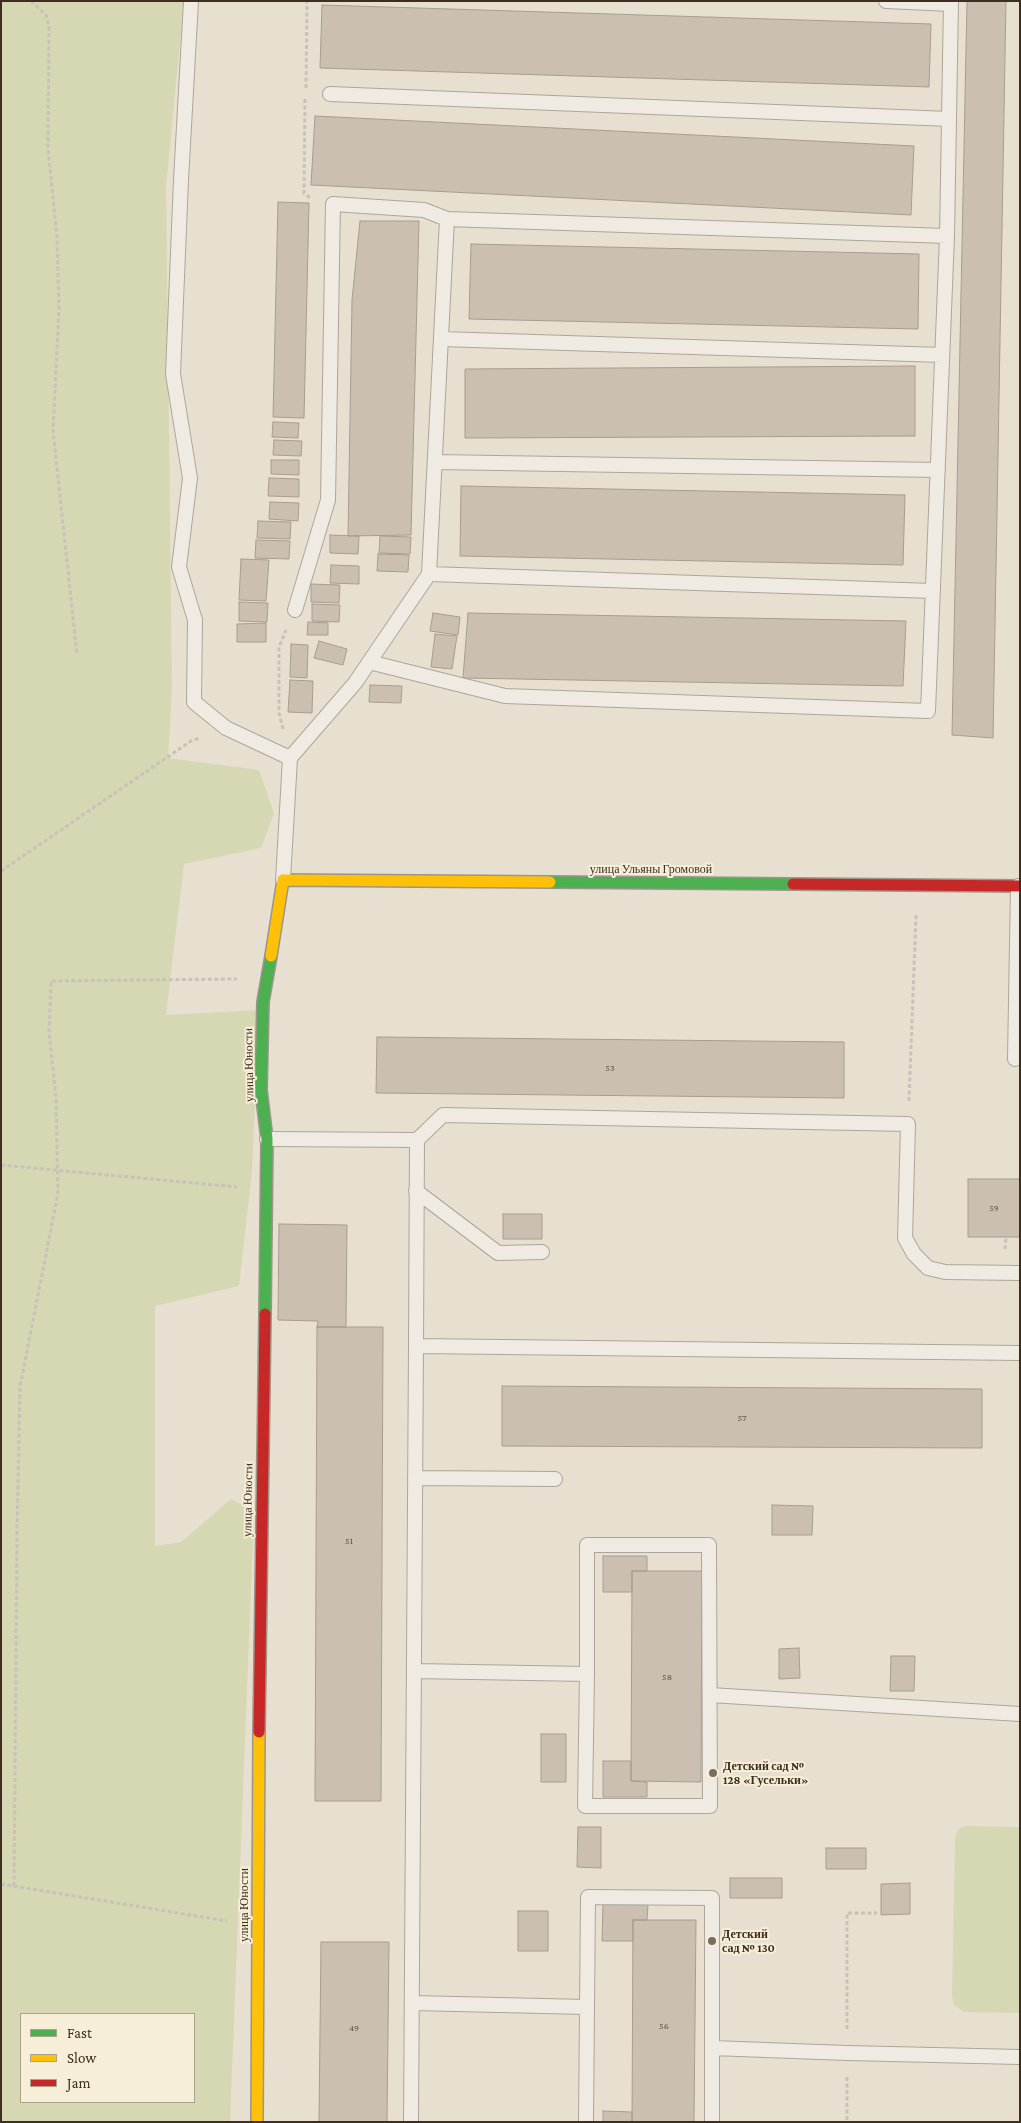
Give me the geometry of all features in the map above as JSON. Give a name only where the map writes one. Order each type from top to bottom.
[{"type":"street","name":"улица Ульяны Громовой","points":[[283,880],[1019,886]]},
{"type":"street","name":"улица Юности","points":[[257,2122],[267,1139],[261,1090],[263,1002],[283,880]]},
{"type":"lane","points":[[191,1],[181,180],[174,374],[190,478],[179,567],[195,620],[194,702],[226,728],[290,758]]},
{"type":"lane","points":[[369,662],[505,696],[928,711],[947,236],[951,2],[886,1]]},
{"type":"lane","points":[[330,94],[949,119]]},
{"type":"lane","points":[[295,610],[328,500],[333,204],[424,210],[447,219],[947,236]]},
{"type":"lane","points":[[283,880],[290,758],[355,683],[429,574],[447,219]]},
{"type":"lane","points":[[441,339],[942,355]]},
{"type":"lane","points":[[435,462],[938,470]]},
{"type":"lane","points":[[429,574],[933,591]]},
{"type":"lane","points":[[1015,1058],[1019,886]]},
{"type":"lane","points":[[267,1139],[416,1140],[443,1115],[908,1124],[905,1238],[914,1254],[928,1268],[945,1272],[1020,1273]]},
{"type":"lane","points":[[411,2122],[416,1140]]},
{"type":"lane","points":[[416,1190],[498,1253],[542,1252]]},
{"type":"lane","points":[[416,1346],[1020,1353]]},
{"type":"lane","points":[[415,1478],[556,1479]]},
{"type":"lane","points":[[587,1544],[709,1545],[710,1806],[585,1806],[587,1674],[587,1544]]},
{"type":"lane","points":[[414,1671],[587,1674]]},
{"type":"lane","points":[[710,1695],[1020,1714]]},
{"type":"lane","points":[[586,2122],[588,1897],[712,1898],[712,2122]]},
{"type":"lane","points":[[412,2003],[587,2007]]},
{"type":"lane","points":[[712,2048],[1020,2058]]},
{"type":"path","points":[[30,1],[46,15],[49,28],[48,149],[57,237],[59,309],[53,431],[77,655]]},
{"type":"path","points":[[1,871],[191,741],[226,728]]},
{"type":"path","points":[[908,1124],[917,885]]},
{"type":"path","points":[[14,1886],[20,1387],[58,1193],[56,1098],[49,1032],[52,981],[267,979]]},
{"type":"path","points":[[1,1165],[155,1178],[266,1191]]},
{"type":"path","points":[[1,1884],[258,1926]]},
{"type":"path","points":[[847,2122],[847,1913],[877,1913]]},
{"type":"green space","points":[[1,1],[184,1],[166,187],[172,690],[168,758],[259,770],[274,813],[261,848],[184,864],[166,1015],[259,1010],[252,1171],[239,1286],[155,1306],[155,1546],[181,1542],[231,1499],[254,1511],[230,2122],[1,2122]]},
{"type":"green space","points":[[967,1826],[1020,1827],[1020,2013],[964,2012],[954,2005],[952,1996],[955,1841],[956,1834],[960,1828]]},
{"type":"building","points":[[967,1],[1006,1],[993,738],[952,735]]},
{"type":"building","points":[[322,5],[931,24],[929,87],[320,68]]},
{"type":"building","points":[[315,116],[914,146],[911,215],[311,185]]},
{"type":"building","points":[[278,202],[309,203],[304,418],[273,417]]},
{"type":"building","points":[[360,221],[419,221],[411,535],[348,536],[352,300]]},
{"type":"building","points":[[471,244],[919,254],[918,329],[469,319]]},
{"type":"building","points":[[915,366],[915,436],[465,438],[465,369]]},
{"type":"building","points":[[273,422],[299,423],[298,438],[272,437]]},
{"type":"building","points":[[274,440],[302,441],[301,456],[273,455]]},
{"type":"building","points":[[271,460],[299,460],[299,475],[271,474]]},
{"type":"building","points":[[269,478],[299,479],[299,497],[268,496]]},
{"type":"building","points":[[461,486],[905,495],[903,565],[460,556]]},
{"type":"building","points":[[270,502],[299,503],[298,521],[269,519]]},
{"type":"building","points":[[258,521],[291,522],[290,539],[257,538]]},
{"type":"building","points":[[330,535],[359,536],[358,554],[330,553]]},
{"type":"building","points":[[380,536],[411,537],[410,554],[379,553]]},
{"type":"building","points":[[256,540],[290,541],[289,559],[255,558]]},
{"type":"building","points":[[378,554],[409,555],[408,572],[377,571]]},
{"type":"building","points":[[241,559],[269,560],[266,601],[239,600]]},
{"type":"building","points":[[331,565],[359,566],[359,584],[330,583]]},
{"type":"building","points":[[311,584],[340,585],[339,603],[311,602]]},
{"type":"building","points":[[239,602],[268,603],[267,622],[239,621]]},
{"type":"building","points":[[312,604],[340,605],[339,622],[312,621]]},
{"type":"building","points":[[433,613],[460,617],[458,635],[430,631]]},
{"type":"building","points":[[468,613],[906,621],[903,686],[463,678]]},
{"type":"building","points":[[308,622],[328,623],[328,635],[307,635]]},
{"type":"building","points":[[266,623],[266,642],[237,642],[237,624]]},
{"type":"building","points":[[435,634],[457,636],[452,669],[431,667]]},
{"type":"building","points":[[319,641],[347,649],[343,665],[314,658]]},
{"type":"building","points":[[291,644],[308,645],[307,678],[290,677]]},
{"type":"building","points":[[290,680],[313,681],[312,713],[288,712]]},
{"type":"building","points":[[370,685],[402,686],[401,703],[369,702]]},
{"type":"building","points":[[377,1037],[844,1042],[844,1098],[376,1093]]},
{"type":"building","points":[[968,1179],[1020,1179],[1020,1237],[968,1237]]},
{"type":"building","points":[[503,1214],[542,1214],[542,1239],[503,1239]]},
{"type":"building","points":[[279,1224],[347,1225],[346,1327],[317,1327],[318,1321],[278,1320]]},
{"type":"building","points":[[317,1327],[383,1327],[381,1801],[315,1801]]},
{"type":"building","points":[[502,1386],[982,1389],[982,1448],[502,1446]]},
{"type":"building","points":[[772,1505],[813,1506],[812,1535],[772,1535]]},
{"type":"building","points":[[603,1556],[647,1556],[647,1571],[632,1571],[632,1592],[603,1592]]},
{"type":"building","points":[[632,1571],[702,1571],[701,1782],[631,1781]]},
{"type":"building","points":[[799,1648],[800,1678],[779,1679],[779,1649]]},
{"type":"building","points":[[891,1656],[915,1656],[914,1691],[890,1691]]},
{"type":"building","points":[[541,1734],[566,1734],[566,1782],[541,1782]]},
{"type":"building","points":[[603,1761],[631,1761],[631,1781],[647,1782],[647,1797],[603,1797]]},
{"type":"building","points":[[578,1827],[601,1827],[601,1868],[577,1867]]},
{"type":"building","points":[[826,1848],[866,1848],[866,1869],[826,1869]]},
{"type":"building","points":[[730,1878],[782,1878],[782,1898],[730,1898]]},
{"type":"building","points":[[910,1883],[910,1914],[881,1915],[881,1884]]},
{"type":"building","points":[[603,1904],[648,1904],[647,1920],[633,1920],[633,1941],[602,1941]]},
{"type":"building","points":[[518,1911],[548,1911],[548,1951],[518,1951]]},
{"type":"building","points":[[633,1920],[696,1920],[694,2122],[632,2122]]},
{"type":"building","points":[[321,1942],[389,1942],[387,2122],[319,2122]]},
{"type":"building","points":[[603,2111],[632,2112],[632,2122],[603,2122]]},
{"type":"traffic: fast","points":[[550,882],[793,884]]},
{"type":"traffic: fast","points":[[265,1314],[267,1139],[261,1090],[263,1002],[271,956]]},
{"type":"traffic: slow","points":[[271,956],[283,880],[550,882]]},
{"type":"traffic: slow","points":[[257,2122],[259,1732]]},
{"type":"traffic: jam","points":[[793,884],[1020,886]]},
{"type":"traffic: jam","points":[[259,1732],[265,1314]]},
{"type":"place","name":"Детский сад № 128 «Гусельки»","points":[[713,1773]]},
{"type":"place","name":"Детский сад № 130","points":[[712,1941]]}]
